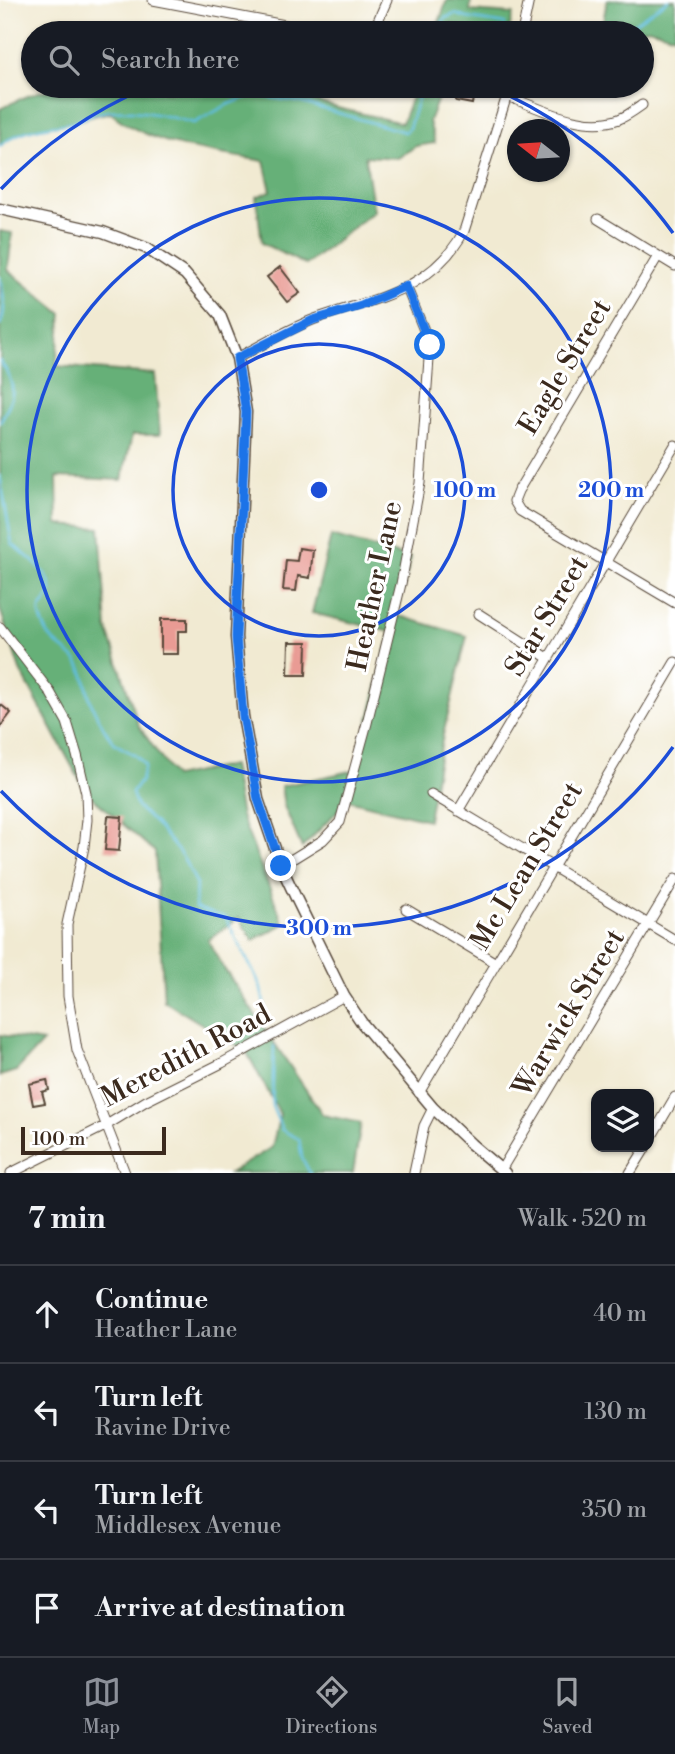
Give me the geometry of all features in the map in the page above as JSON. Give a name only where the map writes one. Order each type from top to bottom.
[{"type":"street","points":[[153,0],[263,21]]},
{"type":"street","points":[[209,11],[215,0]]},
{"type":"street","points":[[378,21],[387,0]]},
{"type":"street","points":[[525,21],[529,0]]},
{"type":"street","points":[[237,358],[313,320],[361,306],[431,273],[454,250],[464,232],[506,98]]},
{"type":"street","points":[[513,98],[584,122],[606,123],[621,119],[642,105]]},
{"type":"street","points":[[0,209],[103,232],[146,248],[185,274],[220,315],[237,358],[246,412],[236,637],[243,716],[258,799],[281,866],[344,996],[362,1023],[419,1093],[503,1172]]},
{"type":"street","points":[[598,219],[675,266]]},
{"type":"street","name":"Eagle Street","points":[[605,562],[520,511],[515,504],[518,491],[657,256]]},
{"type":"street","name":"Heather Lane","points":[[281,866],[323,840],[340,822],[401,583],[420,483],[430,345],[406,286]]},
{"type":"street","name":"Star Street","points":[[457,811],[675,445]]},
{"type":"street","points":[[605,562],[675,603]]},
{"type":"street","points":[[479,614],[548,657]]},
{"type":"street","points":[[0,627],[50,692],[67,722],[86,793],[84,847],[67,924],[68,996],[77,1050],[125,1173]]},
{"type":"street","name":"Mc Lean Street","points":[[419,1093],[675,662]]},
{"type":"street","points":[[431,794],[675,940]]},
{"type":"street","name":"Warwick Street","points":[[503,1172],[675,879]]},
{"type":"street","points":[[406,909],[496,963]]},
{"type":"street","name":"Meredith Road","points":[[11,1173],[106,1126],[146,1101],[344,996]]},
{"type":"street","points":[[654,1133],[675,1097]]},
{"type":"street","points":[[414,1173],[424,1126],[433,1108]]},
{"type":"street","points":[[630,1173],[643,1152]]},
{"type":"green space","points":[[447,0],[471,0],[470,11],[513,14],[511,21],[439,21]]},
{"type":"green space","points":[[607,0],[675,0],[675,36],[654,30],[654,21],[603,21]]},
{"type":"green space","points":[[305,98],[402,123],[411,98],[438,98],[429,121],[435,143],[416,146],[398,158],[365,156],[374,211],[306,265],[262,243],[256,197],[271,191],[264,161],[163,141],[111,113],[27,131],[0,146],[0,109],[21,99]]},
{"type":"green space","points":[[0,231],[12,233],[8,270],[62,314],[56,366],[155,374],[160,435],[132,435],[122,480],[57,477],[58,525],[100,528],[107,628],[139,726],[174,777],[232,765],[241,816],[284,924],[253,941],[239,918],[208,940],[221,964],[323,1115],[361,1123],[353,1173],[230,1173],[272,1147],[280,1114],[246,1051],[164,1001],[155,852],[86,792],[20,670],[0,609]]},
{"type":"green space","points":[[331,536],[411,558],[396,615],[467,636],[443,735],[428,820],[348,800],[302,848],[284,806],[281,786],[356,770],[391,632],[312,613]]},
{"type":"green space","points":[[0,1035],[43,1042],[16,1071],[0,1076]]},
{"type":"building","points":[[456,98],[473,98],[472,104],[456,101]]},
{"type":"building","points":[[280,267],[300,293],[287,302],[267,277]]},
{"type":"building","points":[[299,548],[313,550],[310,578],[298,576],[296,591],[283,590],[286,560],[297,561]]},
{"type":"building","points":[[161,619],[187,619],[187,631],[178,631],[178,654],[161,654]]},
{"type":"building","points":[[289,642],[307,642],[306,675],[288,675]]},
{"type":"building","points":[[0,704],[11,713],[0,727]]},
{"type":"building","points":[[108,816],[122,817],[119,851],[105,850]]},
{"type":"building","points":[[47,1080],[49,1090],[42,1092],[45,1103],[33,1105],[29,1084]]},
{"type":"waterway","points":[[638,21],[668,0]]},
{"type":"waterway","points":[[444,21],[455,14],[486,21]]},
{"type":"waterway","points":[[0,146],[25,132],[71,123],[109,111],[146,112],[194,123],[244,98]]},
{"type":"waterway","points":[[272,98],[299,102],[405,132],[409,128],[418,98]]},
{"type":"waterway","points":[[0,277],[4,307],[0,325]]},
{"type":"waterway","points":[[0,361],[12,384],[9,405],[0,422]]},
{"type":"waterway","points":[[0,476],[12,544],[44,572],[51,586],[48,598],[40,610],[47,633],[80,666],[92,706],[110,737],[145,766],[141,780],[132,793],[137,807],[155,823],[182,856],[196,882],[195,908],[226,918],[260,985],[268,1021]]},
{"type":"waterway","points":[[274,1046],[272,1106],[282,1130],[299,1139],[302,1158],[310,1173]]},
{"type":"route","points":[[281,866],[258,799],[243,716],[236,637],[246,412],[237,358],[313,320],[361,306],[406,286],[430,345]]}]
